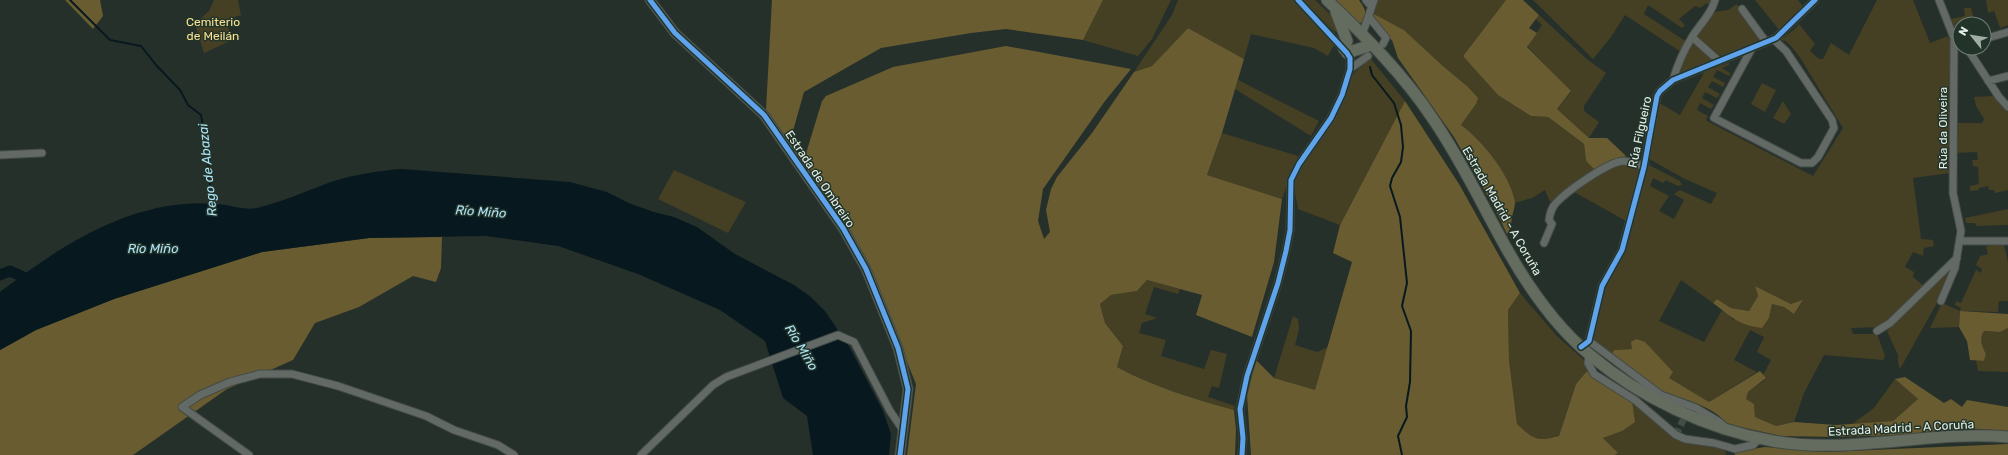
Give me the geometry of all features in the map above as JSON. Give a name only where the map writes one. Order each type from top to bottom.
[{"type":"highway","points":[[1330,3],[1347,41],[1345,51],[1370,50]]},
{"type":"highway","name":"Estrada Madrid - A Coruña","points":[[1330,3],[1362,35],[1370,50],[1410,87],[1434,119],[1523,275],[1546,309],[1585,344],[1589,355],[1630,384],[1666,405],[1701,420],[1760,438],[1799,444],[1874,444],[1959,437],[2008,437]]},
{"type":"street","name":"Estrada de Ombreiro","points":[[650,0],[675,33],[764,115],[843,228],[866,269],[898,348],[908,389],[900,455]]},
{"type":"street","points":[[1242,455],[1243,438],[1240,409],[1249,369],[1278,283],[1286,251],[1290,230],[1291,180],[1299,164],[1331,118],[1342,95],[1350,69],[1350,58],[1345,51],[1298,0]]},
{"type":"street","points":[[1362,35],[1369,17],[1372,3],[1366,0]]},
{"type":"street","points":[[1673,80],[1692,37],[1712,10],[1715,0]]},
{"type":"street","name":"Rúa Filgueiro","points":[[1585,344],[1602,286],[1622,250],[1644,167],[1657,96],[1660,91],[1673,80],[1769,41],[1784,31],[1815,0]]},
{"type":"street","name":"Rúa da Oliveira","points":[[1939,0],[1952,33]]},
{"type":"street","points":[[1742,9],[1769,41],[1786,51],[1833,125],[1832,133],[1812,163],[1801,163],[1714,118],[1752,48]]},
{"type":"street","points":[[1369,17],[1386,38],[1383,44]]},
{"type":"street","points":[[1992,37],[2008,32]]},
{"type":"street","points":[[1692,37],[1719,61]]},
{"type":"street","points":[[1350,69],[1370,50]]},
{"type":"street","name":"Rúa da Oliveira","points":[[1941,300],[1957,258],[1961,231],[1958,210],[1953,192],[1954,56]]},
{"type":"street","points":[[1971,56],[1999,98],[2008,107]]},
{"type":"street","points":[[1988,81],[2008,76]]},
{"type":"street","points":[[0,155],[42,153]]},
{"type":"street","points":[[1544,243],[1552,224],[1549,220],[1555,203],[1585,180],[1606,166],[1618,162],[1624,161],[1644,167]]},
{"type":"street","points":[[1960,241],[2008,241]]},
{"type":"street","points":[[1877,331],[1890,323],[1957,258]]},
{"type":"street","points":[[641,455],[713,385],[726,377],[838,334],[854,342],[890,411],[903,430]]},
{"type":"street","points":[[1585,344],[1661,395],[1696,408],[1718,421],[1727,429]]},
{"type":"street","points":[[1589,355],[1588,363],[1594,374],[1635,400],[1676,435],[1685,439],[1700,440],[1735,449],[1753,445],[1760,438]]},
{"type":"street","points":[[249,455],[182,407],[200,395],[230,382],[260,374],[292,374],[338,386],[426,416],[454,430],[498,445],[514,455]]},
{"type":"street","points":[[1724,446],[1730,455]]},
{"type":"green space","name":"Cemiterio de Meilán","points":[[214,0],[238,0],[241,15],[226,20],[232,40],[204,53],[196,27],[199,20],[209,11]]},
{"type":"green space","points":[[1103,0],[1171,0],[1152,39],[1138,56],[1083,40]]},
{"type":"green space","points":[[1178,0],[1293,0],[1334,45],[1328,56],[1314,48],[1251,34],[1244,59],[1188,28],[1152,66],[1134,72],[1172,15]]},
{"type":"green space","points":[[1303,0],[1315,0],[1334,18],[1342,34],[1334,31]]},
{"type":"green space","points":[[1377,0],[1506,0],[1463,56],[1531,116],[1548,117],[1584,144],[1586,161],[1596,171],[1550,202],[1545,190],[1532,198],[1515,203],[1494,160],[1480,142],[1461,125],[1476,104],[1467,86],[1404,30],[1374,14]]},
{"type":"green space","points":[[1533,0],[1712,0],[1710,6],[1707,3],[1700,8],[1695,6],[1679,19],[1685,25],[1682,28],[1648,5],[1644,14],[1687,42],[1681,52],[1625,15],[1611,37],[1593,59]]},
{"type":"green space","points":[[1755,0],[1798,0],[1804,8],[1780,31]]},
{"type":"green space","points":[[1877,0],[1913,0],[1930,43],[1948,36],[1950,41],[1950,173],[1913,178],[1921,239],[1933,240],[1934,246],[1924,248],[1923,256],[1913,252],[1905,267],[1914,272],[1913,277],[1926,288],[1881,327],[1851,328],[1853,334],[1877,334],[1885,356],[1883,360],[1824,355],[1804,393],[1794,422],[1776,426],[1755,417],[1754,404],[1746,399],[1748,392],[1766,379],[1763,375],[1771,360],[1757,352],[1764,337],[1750,330],[1734,360],[1757,372],[1709,402],[1668,378],[1632,349],[1614,350],[1610,357],[1592,341],[1607,284],[1626,252],[1649,165],[1680,181],[1682,185],[1678,186],[1666,180],[1663,183],[1653,178],[1650,186],[1669,196],[1659,211],[1674,219],[1684,200],[1674,194],[1680,190],[1711,204],[1717,193],[1685,179],[1649,159],[1659,103],[1680,115],[1705,71],[1729,63],[1729,65],[1722,68],[1730,73],[1729,76],[1717,70],[1713,77],[1725,83],[1723,87],[1712,81],[1708,87],[1720,94],[1717,98],[1705,92],[1702,98],[1714,105],[1711,109],[1700,103],[1697,110],[1708,116],[1707,121],[1813,176],[1843,128],[1801,59],[1786,41],[1780,40],[1794,30],[1799,24],[1815,44],[1810,51],[1819,59],[1823,59],[1831,43],[1849,55]],"holes":[[[1681,280],[1713,303],[1717,299],[1731,308],[1749,311],[1758,296],[1755,286],[1791,304],[1803,301],[1794,314],[1784,307],[1772,304],[1769,318],[1734,320],[1722,310],[1704,342],[1659,321]]]},
{"type":"green space","points":[[1986,0],[2008,0],[2008,25],[2000,28],[1994,11],[1988,13]]},
{"type":"green space","points":[[1737,4],[1742,16],[1760,38],[1760,41],[1725,55],[1719,55],[1697,37],[1697,33],[1714,12],[1728,10]]},
{"type":"green space","points":[[1964,8],[1971,8],[1973,16],[1965,16]]},
{"type":"green space","points":[[1539,15],[1588,60],[1606,73],[1584,106],[1584,111],[1599,122],[1589,138],[1557,109],[1571,92],[1527,46],[1542,25],[1536,19]]},
{"type":"green space","points":[[1691,42],[1695,42],[1714,60],[1682,73],[1679,71]]},
{"type":"green space","points":[[1370,58],[1405,101],[1340,225],[1298,209],[1294,186],[1296,174],[1351,76]]},
{"type":"green space","points":[[1238,80],[1319,121],[1311,136],[1235,89]]},
{"type":"green space","points":[[1762,83],[1776,90],[1765,112],[1751,104]]},
{"type":"green space","points":[[1993,96],[2008,112],[2008,190],[1995,193],[1994,190],[1989,190],[1988,186],[1979,188],[1979,190],[1970,191],[1970,186],[1979,184],[1978,167],[1973,166],[1972,160],[1978,160],[1977,152],[1956,153],[1956,123],[1982,123],[1984,119],[1976,106],[1974,97]]},
{"type":"green space","points":[[1783,101],[1791,114],[1784,124],[1773,118]]},
{"type":"green space","points":[[1222,133],[1298,156],[1282,199],[1207,175]]},
{"type":"green space","points":[[1619,164],[1631,164],[1640,171],[1626,221],[1574,192],[1599,173]]},
{"type":"green space","points":[[674,170],[746,202],[728,233],[658,199]]},
{"type":"green space","points":[[2008,209],[2008,225],[1976,226],[1975,223],[1966,223],[1965,218]]},
{"type":"green space","points":[[1994,244],[2004,245],[2008,262],[2008,301],[1999,301],[1998,312],[1960,311],[1961,308],[1955,305],[1956,301],[1961,303],[1976,270],[1981,273],[1982,269],[1976,265],[1980,256],[1988,254],[1986,246]]},
{"type":"green space","points":[[1948,270],[1951,272],[1938,301],[1900,369],[1898,355],[1887,331]]},
{"type":"green space","points":[[1147,280],[1180,289],[1178,294],[1154,287],[1145,314],[1157,318],[1142,323],[1139,333],[1166,340],[1161,356],[1204,369],[1211,350],[1227,354],[1219,388],[1212,386],[1208,397],[1235,406],[1234,410],[1189,397],[1145,381],[1117,367],[1123,346],[1105,323],[1100,304],[1111,295],[1137,291]]},
{"type":"green space","points":[[1520,293],[1557,336],[1584,360],[1587,371],[1576,384],[1559,436],[1545,439],[1536,438],[1517,424],[1509,360],[1508,310]]},
{"type":"green space","points":[[1942,303],[1960,311],[1959,327],[1930,328]]},
{"type":"green space","points":[[1293,316],[1298,319],[1299,329],[1295,345],[1317,352],[1328,347],[1315,391],[1274,378]]},
{"type":"green space","points":[[2008,328],[2008,372],[1978,371],[1976,360],[1984,361],[1986,354],[1982,343],[1982,334],[1984,331],[2000,332]]},
{"type":"green space","points":[[1895,379],[1918,399],[1893,421],[1852,424],[1874,408]]},
{"type":"green space","points":[[1632,401],[1669,433],[1717,446],[1725,451],[1726,455],[1615,455],[1618,454],[1603,438],[1622,431]]},
{"type":"shaded area","points":[[65,0],[100,0],[103,16],[93,29]]},
{"type":"shaded area","points":[[772,0],[1103,0],[1083,40],[1006,29],[971,33],[881,48],[804,92],[789,145],[766,109]]},
{"type":"shaded area","points":[[1336,0],[1359,0],[1365,12],[1365,17],[1361,23],[1357,22]]},
{"type":"shaded area","points":[[1506,0],[1523,0],[1539,15],[1529,28],[1537,33],[1527,47],[1571,91],[1557,109],[1589,138],[1607,138],[1626,157],[1609,163],[1596,171],[1586,161],[1584,144],[1548,117],[1531,116],[1498,95],[1463,56]]},
{"type":"shaded area","points":[[1374,14],[1404,30],[1467,86],[1478,98],[1476,104],[1461,125],[1486,149],[1502,170],[1508,181],[1515,204],[1511,226],[1507,234],[1494,207],[1454,137],[1398,58],[1392,40],[1387,37],[1371,18]]},
{"type":"shaded area","points":[[1188,28],[1244,59],[1222,133],[1207,175],[1282,199],[1274,262],[1252,337],[1196,315],[1202,295],[1147,280],[1137,291],[1111,295],[1100,304],[1105,323],[1123,346],[1117,367],[1145,381],[1189,397],[1234,410],[1236,429],[1235,455],[907,455],[916,384],[889,318],[846,226],[804,160],[822,101],[826,96],[893,67],[1006,46],[1131,69],[1105,101],[1043,189],[1038,221],[1044,239],[1050,232],[1046,210],[1051,189],[1057,177],[1092,133],[1134,72],[1152,66]]},
{"type":"shaded area","points":[[1405,101],[1459,184],[1520,293],[1508,310],[1509,360],[1517,424],[1536,438],[1545,439],[1559,436],[1576,384],[1587,371],[1632,401],[1635,422],[1622,431],[1603,438],[1618,453],[1615,455],[1251,455],[1247,395],[1256,360],[1274,378],[1315,390],[1352,262],[1333,253],[1340,225]]},
{"type":"shaded area","points":[[442,237],[441,268],[436,282],[413,276],[359,307],[315,323],[293,360],[227,389],[133,455],[0,455],[0,350],[36,330],[114,299],[262,252],[369,238]]},
{"type":"shaded area","points":[[1755,286],[1791,304],[1803,300],[1794,314],[1784,307],[1772,304],[1769,318],[1762,328],[1746,325],[1740,322],[1713,303],[1717,299],[1731,308],[1749,311],[1758,296]]},
{"type":"shaded area","points":[[1960,311],[2008,314],[2008,328],[2000,332],[1984,331],[1982,334],[1983,348],[1986,354],[1984,361],[1970,360],[1967,341],[1959,327]]},
{"type":"shaded area","points":[[1636,339],[1645,342],[1673,372],[1669,378],[1709,402],[1760,371],[1766,378],[1748,392],[1746,399],[1754,404],[1755,417],[1776,426],[1794,422],[1836,425],[1893,421],[1918,399],[1895,379],[1905,377],[1944,403],[1951,399],[1962,407],[1967,400],[2008,407],[2008,431],[1965,428],[1899,435],[1833,437],[1781,436],[1727,424],[1721,417],[1704,407],[1650,386],[1610,357],[1614,350],[1632,349],[1631,342]]},
{"type":"shaded area","points":[[2008,444],[2008,455],[1735,455],[1734,452],[1765,447],[1826,452]]},
{"type":"water","name":"Río Miño","points":[[402,169],[570,182],[607,192],[631,204],[674,217],[697,227],[735,254],[794,285],[811,297],[825,311],[850,348],[883,411],[891,434],[889,455],[813,455],[807,416],[783,398],[765,341],[720,310],[638,274],[558,246],[486,236],[369,238],[262,252],[114,299],[36,330],[0,350],[0,292],[63,248],[109,224],[158,208],[184,204],[200,203],[253,209],[284,200],[344,178]]},
{"type":"waterway","name":"Rego de Abazai","points":[[70,0],[110,40],[141,46],[156,65],[180,90],[188,105],[201,115],[212,204]]},
{"type":"waterway","points":[[1370,67],[1372,75],[1394,103],[1401,125],[1403,147],[1401,162],[1392,178],[1390,186],[1400,217],[1407,283],[1402,306],[1411,331],[1410,382],[1406,406],[1407,417],[1398,436],[1402,455]]},
{"type":"waterway","points":[[0,275],[10,271],[21,276],[33,286]]},
{"type":"tunnel","points":[[1676,435],[1687,412]]},
{"type":"cycle path","points":[[650,0],[675,33],[764,115],[843,228],[866,269],[898,348],[908,389],[900,455]]},
{"type":"cycle path","points":[[1242,455],[1243,438],[1240,409],[1247,376],[1278,283],[1286,251],[1290,230],[1291,180],[1299,164],[1331,118],[1342,95],[1350,69],[1350,58],[1347,53],[1298,0]]},
{"type":"cycle path","points":[[1581,347],[1589,341],[1602,286],[1622,250],[1644,167],[1657,96],[1660,91],[1673,80],[1776,38],[1815,0]]}]
